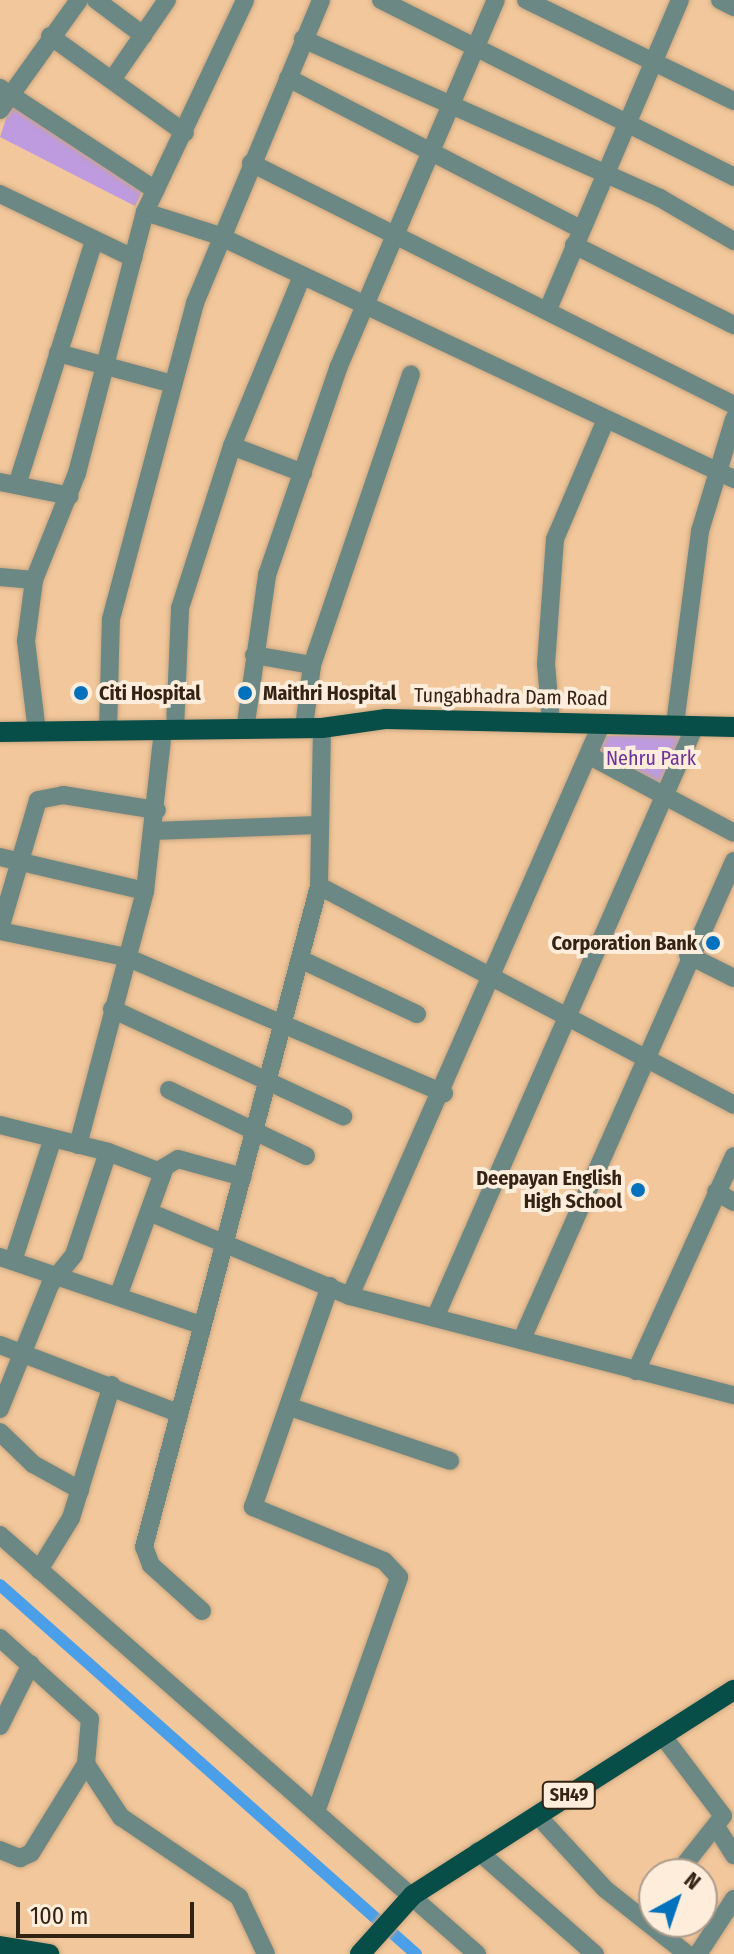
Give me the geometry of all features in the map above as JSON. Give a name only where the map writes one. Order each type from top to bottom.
[{"type":"main road","name":"Tungabhadra Dam Road","points":[[0,732],[313,728],[386,719],[734,727]]},
{"type":"main road","name":"SH49","points":[[360,1954],[410,1898],[478,1851],[733,1692]]},
{"type":"main road","points":[[0,1946],[49,1954]]},
{"type":"street","points":[[79,0],[3,99],[155,190]]},
{"type":"street","points":[[96,0],[143,35]]},
{"type":"street","points":[[112,80],[167,0]]},
{"type":"street","points":[[37,732],[26,641],[34,580],[70,496],[145,212],[185,133],[245,0]]},
{"type":"street","points":[[108,731],[111,619],[173,384],[217,235],[321,0]]},
{"type":"street","points":[[381,0],[627,120],[734,177]]},
{"type":"street","points":[[245,730],[267,575],[365,306],[496,0]]},
{"type":"street","points":[[526,0],[648,62],[734,101]]},
{"type":"street","points":[[549,307],[648,62],[680,0]]},
{"type":"street","points":[[720,0],[734,7]]},
{"type":"street","points":[[50,36],[185,133]]},
{"type":"street","points":[[303,39],[449,108],[603,174],[734,241]]},
{"type":"street","points":[[288,78],[433,150],[734,325]]},
{"type":"street","points":[[251,163],[549,307],[734,405]]},
{"type":"street","points":[[0,194],[133,258]]},
{"type":"street","points":[[145,212],[217,235],[604,424],[734,479]]},
{"type":"street","points":[[70,496],[9,484],[58,353],[94,241]]},
{"type":"street","points":[[78,1145],[145,891],[169,730],[180,608],[232,446],[302,276]]},
{"type":"street","points":[[58,353],[105,363],[173,384]]},
{"type":"street","points":[[202,1611],[144,1553],[201,1325],[269,1083],[319,886],[312,665],[411,374]]},
{"type":"street","points":[[435,1318],[667,798],[685,725],[700,531],[734,419]]},
{"type":"street","points":[[551,722],[546,664],[555,539],[604,424]]},
{"type":"street","points":[[232,446],[303,473]]},
{"type":"street","points":[[0,577],[34,580]]},
{"type":"street","points":[[254,655],[312,665]]},
{"type":"street","points":[[350,1296],[444,1093],[602,723]]},
{"type":"street","points":[[590,756],[734,833]]},
{"type":"street","points":[[157,810],[63,795],[38,800],[24,863],[0,930],[126,957],[282,1028],[444,1093]]},
{"type":"street","points":[[155,831],[316,825]]},
{"type":"street","points":[[0,857],[145,891]]},
{"type":"street","points":[[522,1339],[688,955],[734,861]]},
{"type":"street","points":[[319,886],[734,1105]]},
{"type":"street","points":[[688,955],[734,978]]},
{"type":"street","points":[[302,960],[417,1014]]},
{"type":"street","points":[[112,1009],[343,1116]]},
{"type":"street","points":[[169,1090],[306,1156]]},
{"type":"street","points":[[2,1130],[108,1152],[164,1170]]},
{"type":"street","points":[[52,1141],[7,1259],[56,1278],[119,1294],[201,1325]]},
{"type":"street","points":[[0,1409],[56,1278],[74,1255],[108,1152]]},
{"type":"street","points":[[636,1371],[734,1156]]},
{"type":"street","points":[[119,1294],[164,1170],[178,1159],[195,1161],[243,1177]]},
{"type":"street","points":[[716,1192],[734,1202]]},
{"type":"street","points":[[149,1212],[225,1238],[350,1296],[734,1395]]},
{"type":"street","points":[[316,1812],[399,1577],[384,1561],[253,1507],[330,1286]]},
{"type":"street","points":[[0,1345],[112,1385],[178,1413]]},
{"type":"street","points":[[39,1570],[65,1533],[112,1385]]},
{"type":"street","points":[[290,1407],[450,1461]]},
{"type":"street","points":[[0,1432],[33,1464],[80,1490]]},
{"type":"street","points":[[0,1535],[477,1954]]},
{"type":"street","points":[[0,1638],[90,1719],[86,1764],[31,1853],[20,1858],[0,1850]]},
{"type":"street","points":[[0,1726],[31,1664]]},
{"type":"street","points":[[662,1735],[721,1811],[717,1828],[691,1858]]},
{"type":"street","points":[[86,1764],[132,1830],[239,1897],[266,1954]]},
{"type":"street","points":[[537,1815],[638,1903]]},
{"type":"street","points":[[717,1828],[734,1855]]},
{"type":"street","points":[[478,1851],[595,1954]]},
{"type":"street","points":[[698,1954],[734,1899]]},
{"type":"street","points":[[672,1938],[687,1954]]},
{"type":"green space","points":[[12,101],[145,186],[135,206],[0,137]]},
{"type":"green space","name":"Nehru Park","points":[[681,734],[665,790],[598,756],[605,736]]},
{"type":"waterway","points":[[0,1585],[416,1954]]},
{"type":"place","name":"Citi Hospital","points":[[81,693]]},
{"type":"place","name":"Maithri Hospital","points":[[245,693]]},
{"type":"place","name":"Corporation Bank","points":[[713,943]]},
{"type":"place","name":"Deepayan English High School","points":[[638,1190]]}]
